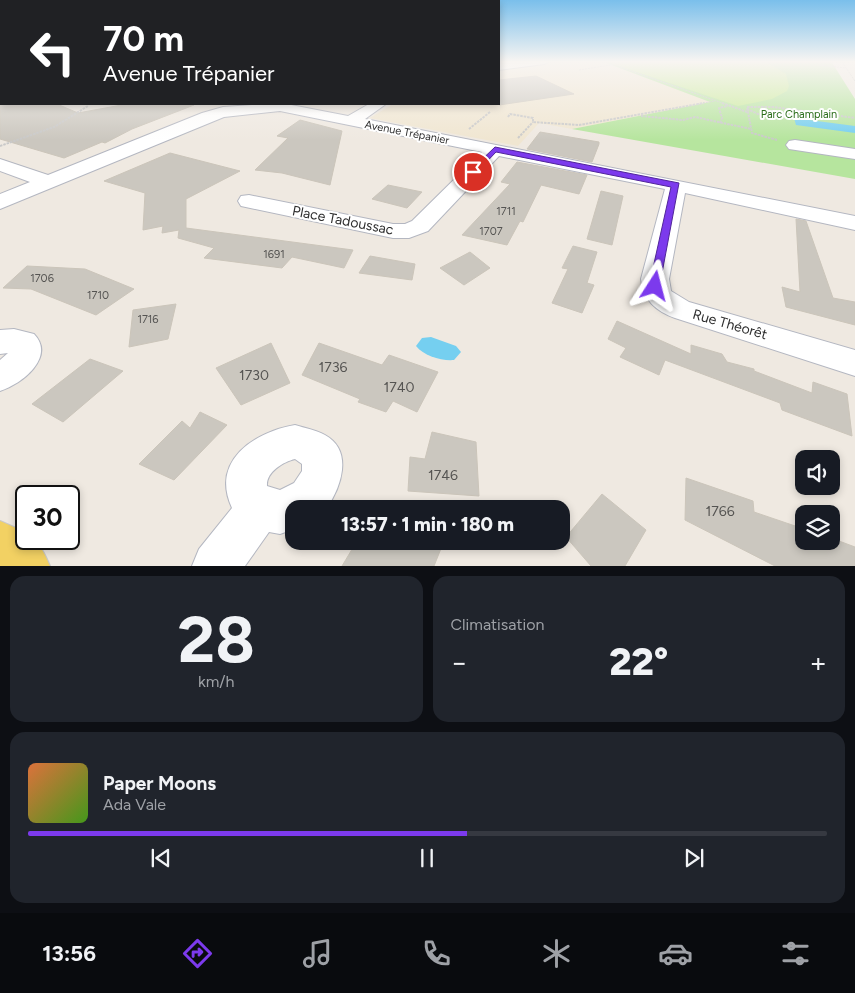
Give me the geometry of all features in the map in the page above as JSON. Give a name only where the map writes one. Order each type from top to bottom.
[{"type":"main road","points":[[0,544],[26,566]]},
{"type":"street","points":[[350,121],[377,105]]},
{"type":"street","name":"Avenue Trépanier","points":[[0,202],[218,113],[280,107],[676,185],[855,223]]},
{"type":"street","points":[[795,145],[855,154]]},
{"type":"street","name":"Place Tadoussac","points":[[248,201],[393,231],[409,231],[424,222],[495,149]]},
{"type":"street","points":[[0,165],[49,182]]},
{"type":"street","name":"Rue Théorêt","points":[[676,185],[655,279],[655,286],[663,300],[686,311],[855,363]]},
{"type":"street","points":[[0,342],[16,341],[25,345],[27,349],[18,366],[0,378]]},
{"type":"street","points":[[216,566],[260,508]]},
{"type":"path","points":[[679,87],[729,106],[758,114],[797,118]]},
{"type":"path","points":[[533,122],[579,125],[715,101]]},
{"type":"path","points":[[746,110],[756,105],[855,118]]},
{"type":"path","points":[[0,146],[54,127],[88,106]]},
{"type":"path","points":[[720,122],[722,118],[720,108],[729,106]]},
{"type":"path","points":[[746,110],[752,133],[795,145]]},
{"type":"path","points":[[467,131],[490,112]]},
{"type":"path","points":[[508,117],[510,114],[532,118],[533,122]]},
{"type":"path","points":[[636,115],[683,120],[695,117],[751,129]]},
{"type":"path","points":[[695,117],[703,122]]},
{"type":"path","points":[[516,140],[533,122]]},
{"type":"shaded area","points":[[500,87],[673,87],[713,102],[572,129],[539,123],[518,146],[370,118],[391,105],[500,105]]},
{"type":"green space","name":"Parc Champlain","points":[[671,87],[848,87],[855,99],[855,179],[572,129],[710,102]]},
{"type":"green space","points":[[683,87],[788,87],[787,91],[772,99],[738,106]]},
{"type":"water","points":[[794,118],[855,126],[855,133],[796,125]]},
{"type":"water","points":[[431,337],[456,346],[461,352],[454,360],[444,360],[419,350],[416,346],[422,338]]},
{"type":"building","points":[[500,87],[560,87],[574,94],[500,105]]},
{"type":"building","points":[[0,105],[59,105],[78,113],[122,105],[194,105],[132,129],[105,143],[102,142],[64,158],[0,139]]},
{"type":"building","points":[[300,120],[342,131],[330,185],[282,173],[255,170],[288,138],[277,136]]},
{"type":"building","points":[[540,132],[599,142],[599,144],[592,162],[527,149]]},
{"type":"building","points":[[170,153],[240,171],[186,199],[186,228],[353,250],[344,268],[292,257],[282,268],[204,258],[214,248],[178,238],[179,230],[162,233],[163,226],[143,230],[145,193],[104,181]]},
{"type":"building","points":[[517,162],[587,175],[579,194],[541,185],[523,222],[520,221],[507,245],[462,235],[510,184],[501,182]]},
{"type":"building","points":[[388,185],[422,192],[407,208],[372,199]]},
{"type":"building","points":[[601,191],[623,196],[612,245],[587,239]]},
{"type":"building","points":[[796,219],[806,221],[833,298],[855,302],[855,325],[786,307],[782,287],[800,292]]},
{"type":"building","points":[[573,246],[597,252],[587,283],[594,285],[582,313],[552,303],[568,269],[562,268]]},
{"type":"building","points":[[470,252],[490,268],[464,285],[440,268]]},
{"type":"building","points":[[370,256],[415,264],[412,280],[359,273]]},
{"type":"building","points":[[27,266],[85,269],[134,289],[96,315],[31,289],[3,288]]},
{"type":"building","points":[[176,304],[168,339],[129,347],[133,310]]},
{"type":"building","points":[[617,321],[691,354],[691,345],[722,354],[727,362],[754,369],[754,371],[812,393],[813,382],[847,394],[852,436],[782,410],[780,403],[665,360],[659,375],[620,357],[626,348],[608,339]]},
{"type":"building","points":[[271,343],[290,383],[241,405],[216,368]]},
{"type":"building","points":[[319,343],[382,365],[389,355],[438,372],[417,412],[393,401],[386,412],[358,402],[360,399],[302,375]]},
{"type":"building","points":[[90,359],[123,371],[63,422],[32,404]]},
{"type":"building","points":[[200,412],[227,425],[174,480],[139,464],[182,421],[190,428]]},
{"type":"building","points":[[432,432],[476,442],[479,496],[408,491],[410,457],[425,459]]},
{"type":"building","points":[[686,478],[753,501],[754,512],[795,526],[795,550],[840,550],[840,541],[855,547],[855,566],[775,566],[685,520]]},
{"type":"building","points":[[602,494],[646,530],[625,566],[591,566],[570,542],[570,532]]},
{"type":"building","points":[[352,550],[440,550],[434,566],[342,566]]},
{"type":"route","points":[[473,172],[495,149],[676,185],[655,286]]}]
